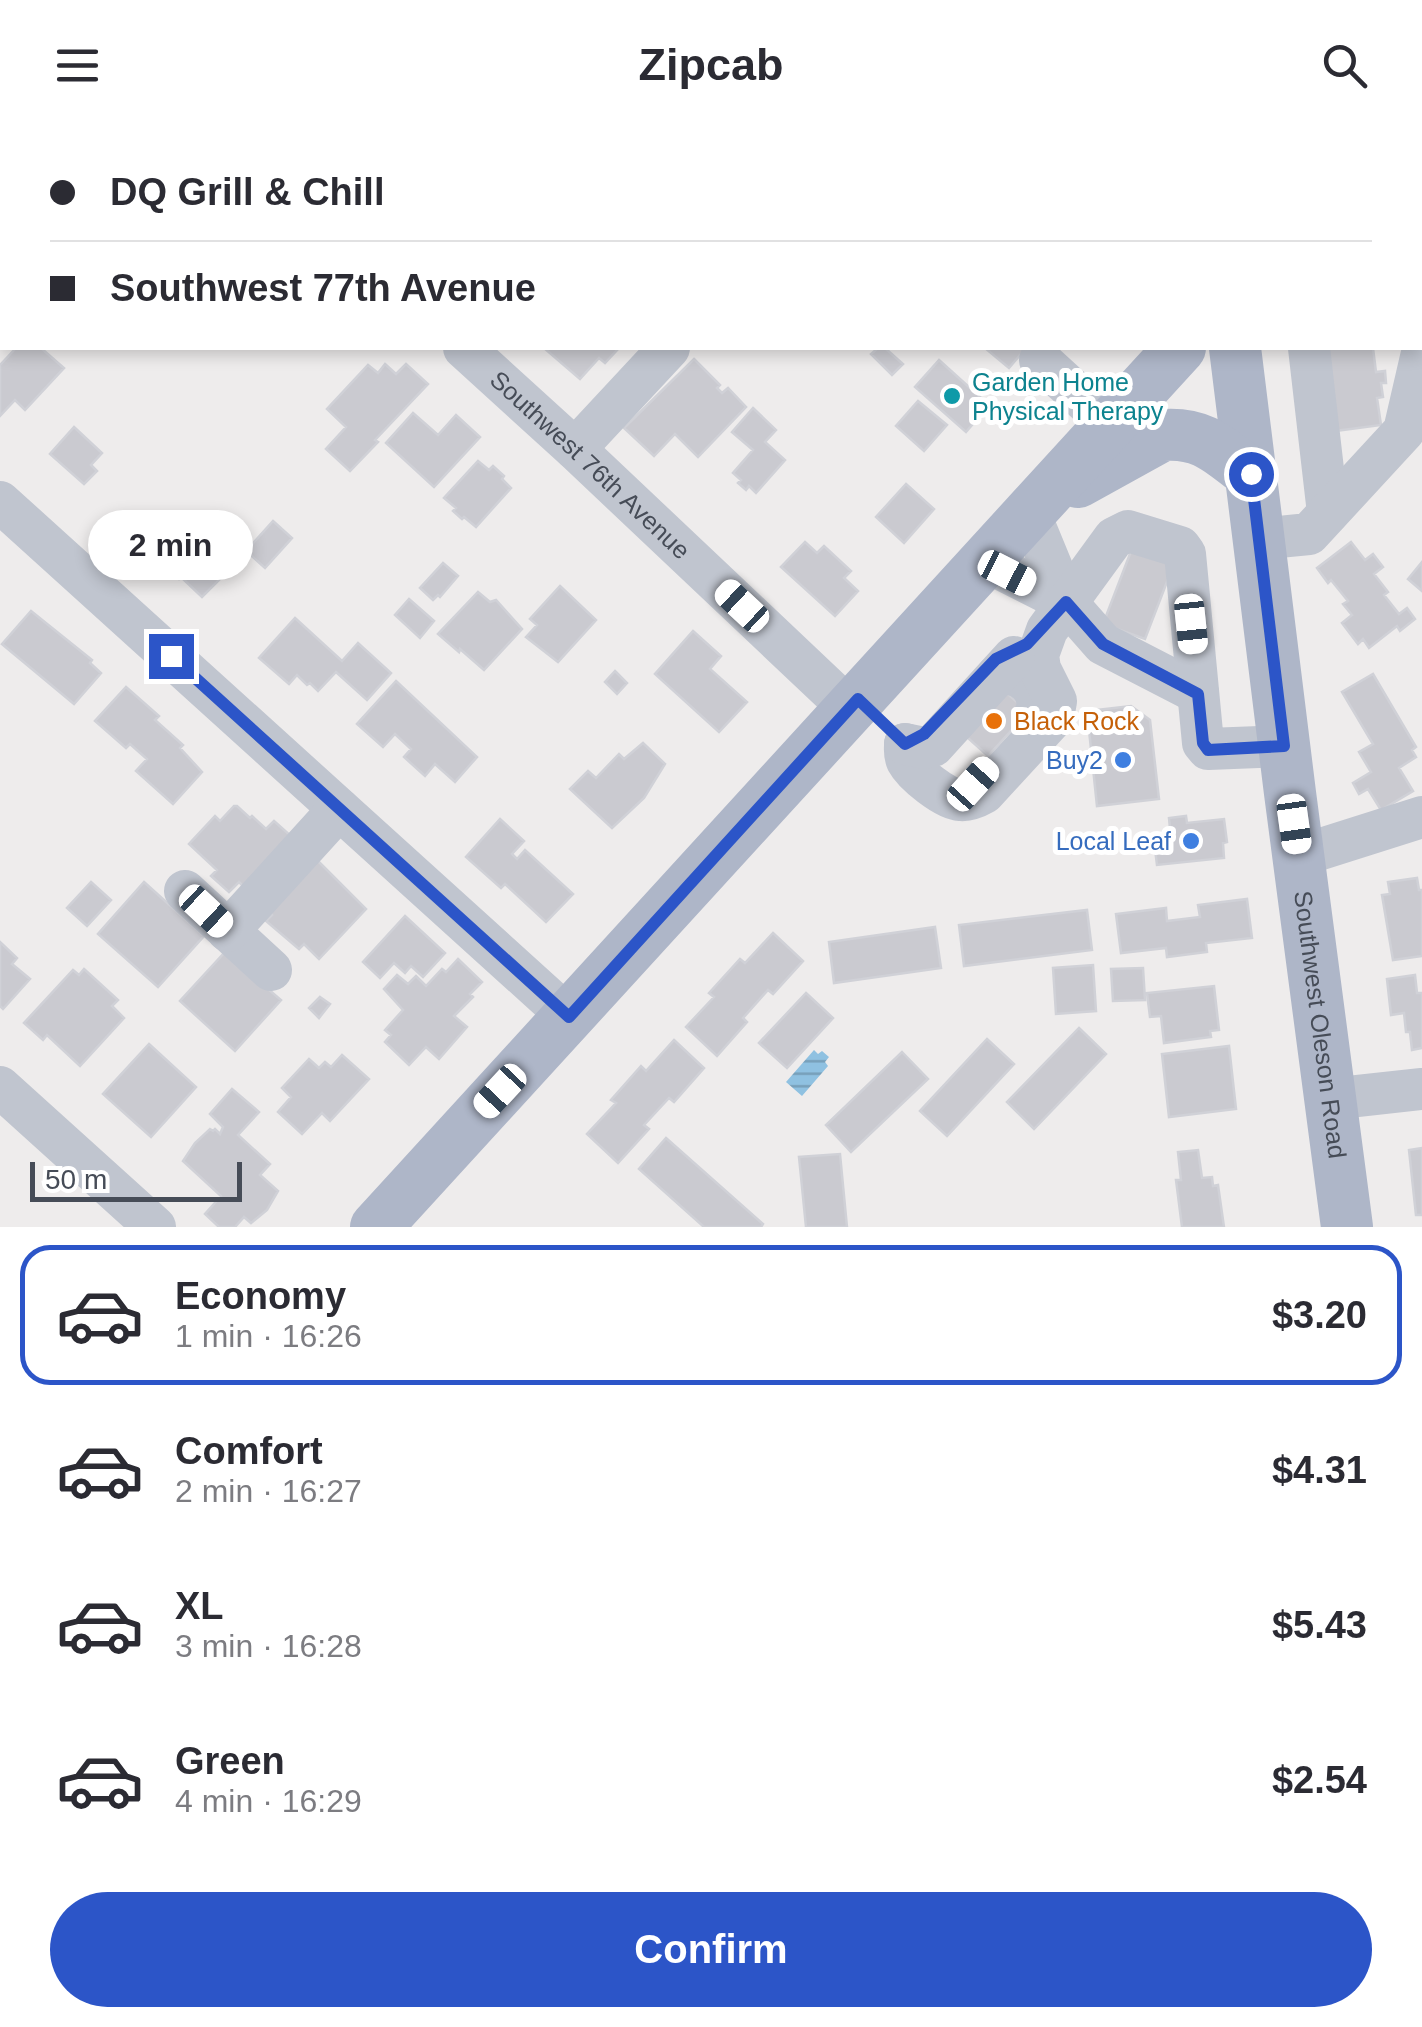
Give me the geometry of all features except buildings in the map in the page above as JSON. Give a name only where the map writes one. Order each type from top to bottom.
[{"type":"main road","points":[[376,1227],[1178,350]]},
{"type":"main road","name":"Southwest Oleson Road","points":[[1236,350],[1347,1227]]},
{"type":"main road","points":[[1033,508],[1163,434],[1193,435],[1251,474]]},
{"type":"street","name":"Southwest 76th Avenue","points":[[466,350],[853,704],[905,744],[908,764],[948,797],[972,799],[984,793],[1053,718],[1056,701],[1040,669],[1038,655],[1066,602]]},
{"type":"street","points":[[576,449],[668,350]]},
{"type":"street","points":[[1309,350],[1328,513]]},
{"type":"street","points":[[1259,539],[1309,534],[1404,431],[1422,354]]},
{"type":"street","points":[[1040,360],[1110,424]]},
{"type":"street","points":[[0,502],[569,1017]]},
{"type":"street","points":[[1033,508],[1066,602]]},
{"type":"street","points":[[905,744],[933,746],[1066,602],[1114,538],[1128,531],[1180,547],[1184,554],[1203,743],[1208,750],[1284,746]]},
{"type":"street","points":[[985,561],[1066,602],[1103,644],[1198,694]]},
{"type":"street","points":[[905,744],[924,734],[996,659],[1027,644]]},
{"type":"street","points":[[228,930],[340,809]]},
{"type":"street","points":[[1298,856],[1422,817]]},
{"type":"street","points":[[185,891],[271,970]]},
{"type":"street","points":[[0,1087],[155,1227]]},
{"type":"street","points":[[1330,1098],[1422,1089]]},
{"type":"water","points":[[814,1050],[829,1057],[825,1062],[828,1066],[802,1096],[786,1082]]},
{"type":"place","name":"Garden Home Physical Therapy","points":[[952,396]]},
{"type":"place","name":"Black Rock","points":[[994,721]]},
{"type":"place","name":"Buy2","points":[[1123,760]]},
{"type":"place","name":"Local Leaf","points":[[1191,841]]},
{"type":"route","points":[[171,656],[569,1017],[858,699],[905,744],[916,740],[996,659],[1027,644],[1066,602],[1103,644],[1198,694],[1203,743],[1208,750],[1284,746],[1251,474]]}]
